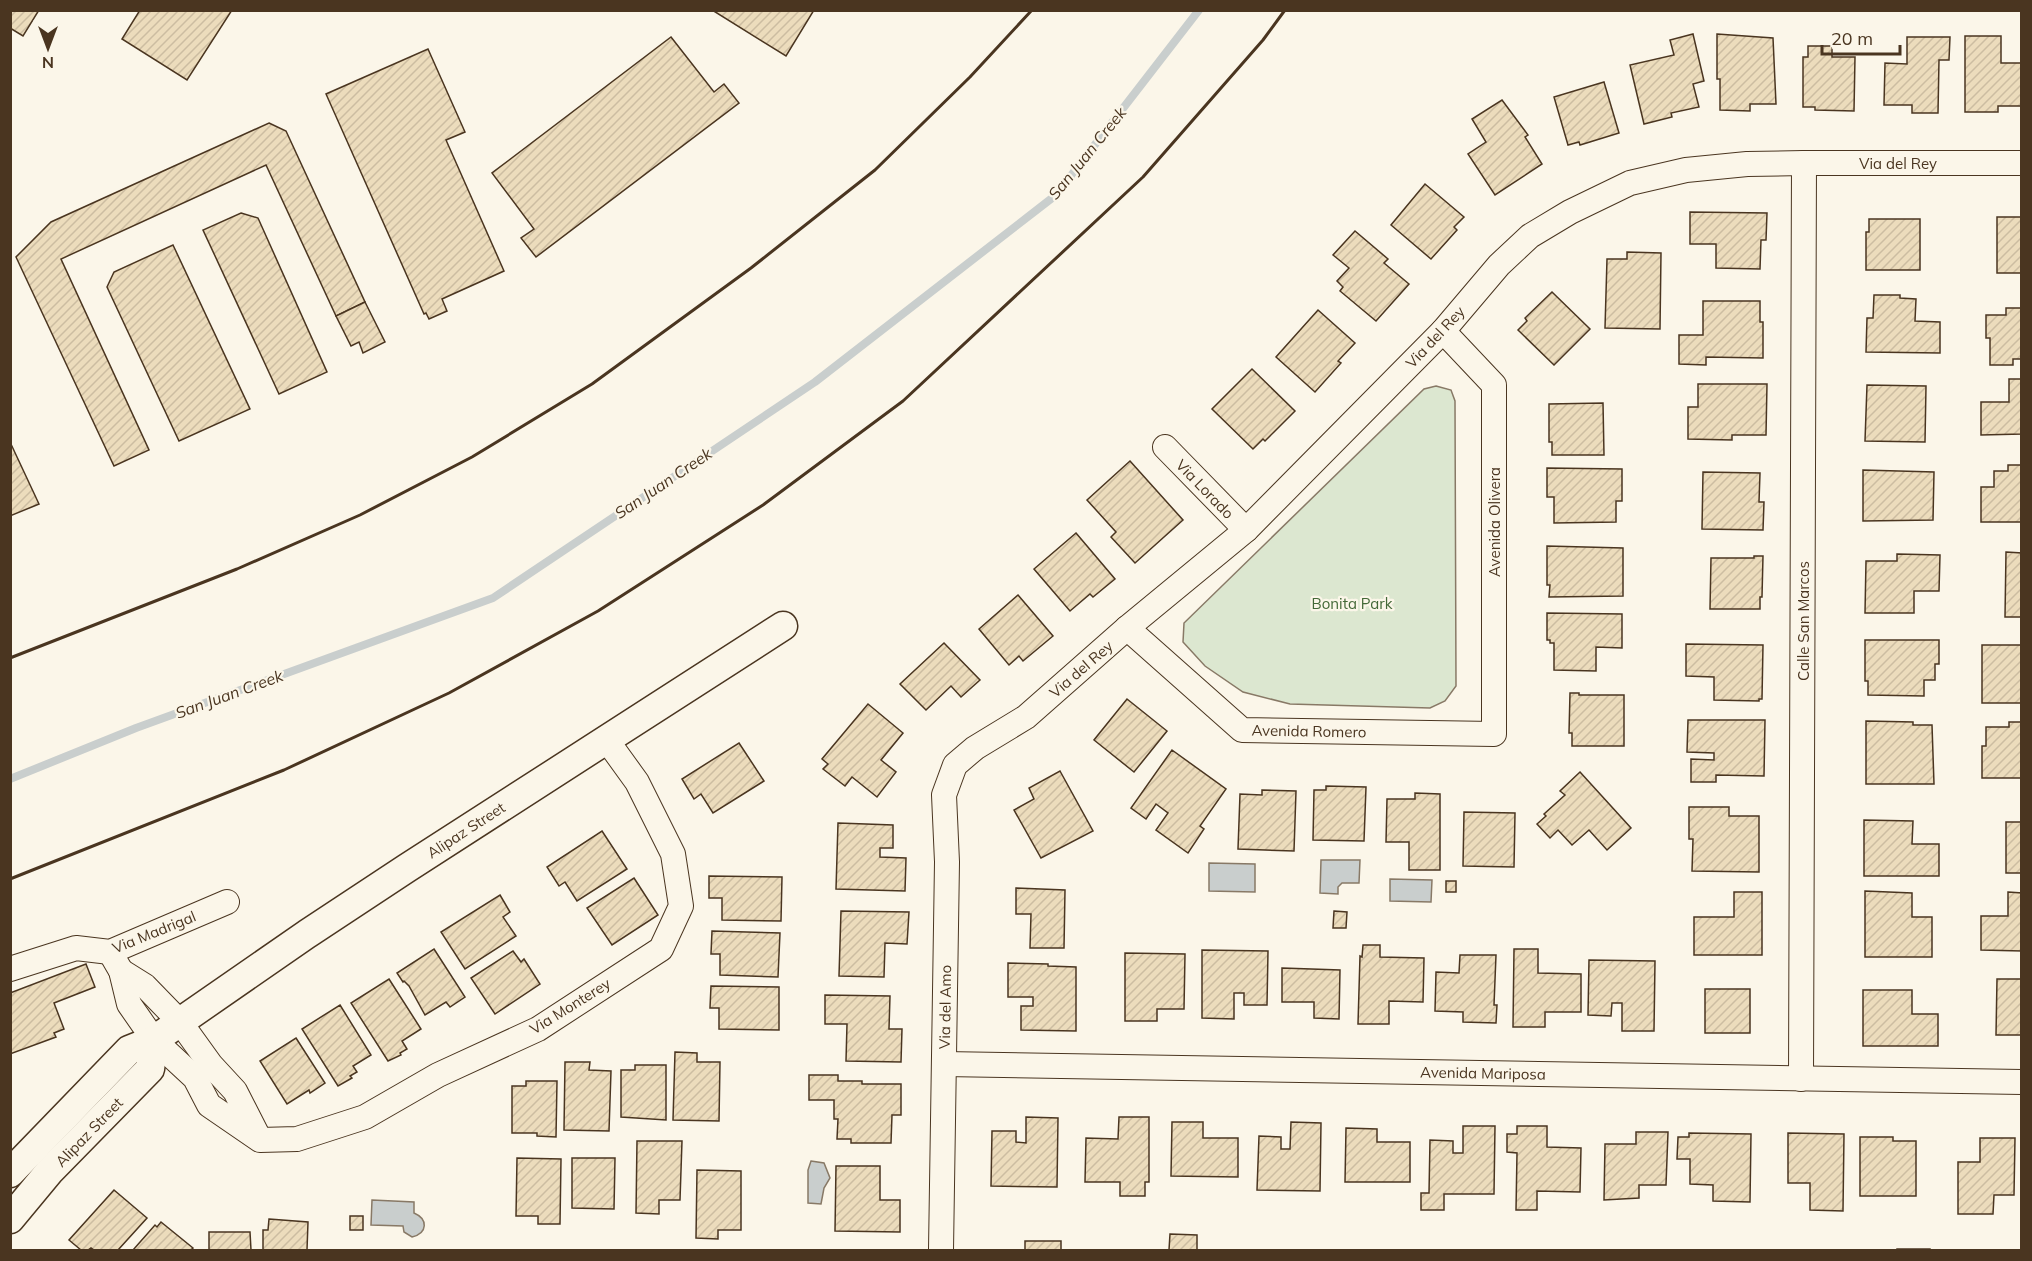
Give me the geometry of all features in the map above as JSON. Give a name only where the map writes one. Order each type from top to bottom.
[{"type":"street","name":"Via del Rey","points":[[955,765],[975,748],[1026,717],[1127,628],[1246,530],[1443,331],[1499,264],[1530,236],[1570,212],[1630,183],[1686,170],[1804,163],[2022,163]]},
{"type":"street","name":"Calle San Marcos","points":[[1801,1079],[1804,163]]},
{"type":"street","name":"Avenida Olivera","points":[[1443,331],[1494,385],[1494,734]]},
{"type":"street","name":"Via Lorado","points":[[1165,447],[1246,530]]},
{"type":"street","name":"Alipaz Street","points":[[10,1173],[129,1050],[153,1040],[317,927],[783,626]]},
{"type":"street","name":"Avenida Romero","points":[[1127,628],[1242,730],[1494,734]]},
{"type":"street","name":"Via Monterey","points":[[260,1140],[297,1139],[365,1117],[438,1075],[538,1029],[661,949],[681,906],[673,854],[637,782],[606,739]]},
{"type":"street","name":"Via del Amo","points":[[941,1251],[947,862],[944,795],[955,765]]},
{"type":"street","name":"Via Madrigal","points":[[10,969],[76,948],[115,962],[226,902]]},
{"type":"street","points":[[115,962],[145,986],[180,1022],[211,1065],[234,1091],[260,1140]]},
{"type":"street","points":[[115,962],[129,1004],[153,1040],[195,1078],[209,1105],[260,1140]]},
{"type":"street","name":"Alipaz Street","points":[[10,1219],[49,1172],[150,1069],[153,1040]]},
{"type":"street","name":"Avenida Mariposa","points":[[944,1064],[2022,1082]]},
{"type":"green space","name":"Bonita Park","points":[[1436,386],[1451,390],[1455,401],[1456,686],[1445,701],[1430,708],[1290,704],[1243,692],[1205,666],[1183,642],[1184,623],[1424,389]]},
{"type":"shaded area","points":[[1321,860],[1360,860],[1359,883],[1342,883],[1338,887],[1338,894],[1320,893]]},
{"type":"shaded area","points":[[1209,863],[1255,864],[1255,892],[1209,891]]},
{"type":"shaded area","points":[[1390,879],[1432,880],[1431,902],[1390,901]]},
{"type":"shaded area","points":[[811,1161],[824,1163],[830,1178],[824,1188],[821,1204],[808,1203],[808,1170]]},
{"type":"shaded area","points":[[372,1200],[414,1202],[414,1213],[424,1222],[423,1229],[412,1237],[404,1232],[403,1226],[371,1225]]},
{"type":"building","points":[[10,10],[39,10],[23,36],[10,28]]},
{"type":"building","points":[[140,10],[232,10],[187,80],[122,39]]},
{"type":"building","points":[[712,10],[814,10],[786,56]]},
{"type":"building","points":[[1693,34],[1704,81],[1693,84],[1699,107],[1671,113],[1672,117],[1644,124],[1630,65],[1674,55],[1670,40]]},
{"type":"building","points":[[1717,34],[1773,38],[1776,104],[1750,104],[1750,111],[1720,110]]},
{"type":"building","points":[[1965,36],[2001,36],[2001,63],[2022,63],[2022,106],[1998,106],[1998,112],[1965,112]]},
{"type":"building","points":[[671,37],[714,92],[724,84],[739,103],[536,257],[521,238],[534,229],[492,173]]},
{"type":"building","points":[[1907,37],[1950,37],[1949,60],[1939,60],[1938,113],[1912,113],[1912,105],[1884,105],[1885,63],[1907,64]]},
{"type":"building","points":[[1808,46],[1832,46],[1832,57],[1855,57],[1854,111],[1815,110],[1815,107],[1803,107],[1803,57],[1808,57]]},
{"type":"building","points":[[428,49],[465,132],[446,140],[504,271],[442,299],[447,311],[429,319],[426,313],[424,314],[326,94]]},
{"type":"building","points":[[1604,82],[1619,133],[1580,145],[1579,142],[1568,145],[1554,97]]},
{"type":"building","points":[[1502,100],[1528,135],[1525,137],[1542,164],[1495,195],[1468,154],[1486,142],[1472,119]]},
{"type":"building","points":[[269,123],[286,131],[365,302],[336,316],[266,165],[61,259],[149,450],[114,466],[16,257],[51,222]]},
{"type":"building","points":[[1425,184],[1464,217],[1454,227],[1457,230],[1431,259],[1391,225]]},
{"type":"building","points":[[1690,212],[1767,213],[1766,240],[1761,240],[1760,269],[1716,268],[1716,244],[1690,244]]},
{"type":"building","points":[[241,213],[258,218],[327,372],[279,394],[203,230]]},
{"type":"building","points":[[1997,217],[2022,217],[2022,273],[1997,273]]},
{"type":"building","points":[[1869,219],[1920,219],[1920,270],[1866,270],[1866,232],[1869,232]]},
{"type":"building","points":[[1355,231],[1388,259],[1384,263],[1409,284],[1376,321],[1340,291],[1343,287],[1337,281],[1349,268],[1333,255]]},
{"type":"building","points":[[173,245],[250,409],[179,441],[107,287],[114,272]]},
{"type":"building","points":[[1627,252],[1661,253],[1660,329],[1605,328],[1607,259],[1627,259]]},
{"type":"building","points":[[1552,292],[1590,329],[1554,365],[1518,330],[1527,321],[1525,318]]},
{"type":"building","points":[[1874,295],[1900,295],[1900,298],[1916,299],[1915,321],[1940,322],[1940,353],[1866,352],[1867,318],[1873,318]]},
{"type":"building","points":[[1703,301],[1760,301],[1760,322],[1763,322],[1763,358],[1706,357],[1706,365],[1679,364],[1679,335],[1703,335]]},
{"type":"building","points":[[365,302],[385,342],[363,353],[359,342],[351,346],[336,316]]},
{"type":"building","points":[[2006,308],[2022,308],[2022,359],[2013,359],[2013,365],[1990,365],[1990,338],[1986,338],[1986,315],[2006,315]]},
{"type":"building","points":[[1318,310],[1355,343],[1338,361],[1341,363],[1315,392],[1276,357]]},
{"type":"building","points":[[1252,369],[1295,411],[1265,441],[1263,439],[1253,449],[1212,409]]},
{"type":"building","points":[[2009,379],[2022,379],[2022,434],[1981,435],[1981,402],[2009,402]]},
{"type":"building","points":[[1698,384],[1767,384],[1766,435],[1732,435],[1732,440],[1688,439],[1688,407],[1698,407]]},
{"type":"building","points":[[1867,385],[1926,386],[1925,442],[1865,441]]},
{"type":"building","points":[[1603,403],[1604,455],[1552,455],[1552,442],[1549,442],[1549,404]]},
{"type":"building","points":[[10,442],[39,504],[10,516]]},
{"type":"building","points":[[1130,461],[1183,520],[1135,563],[1111,537],[1116,532],[1087,500]]},
{"type":"building","points":[[2008,465],[2022,465],[2022,522],[1981,522],[1981,487],[1994,487],[1994,471],[2008,471]]},
{"type":"building","points":[[1547,468],[1622,469],[1622,501],[1616,501],[1616,522],[1554,523],[1554,497],[1547,497]]},
{"type":"building","points":[[1863,470],[1934,472],[1933,520],[1863,521]]},
{"type":"building","points":[[1703,472],[1760,473],[1759,502],[1764,502],[1763,530],[1702,529]]},
{"type":"building","points":[[1076,533],[1115,579],[1093,597],[1090,594],[1070,611],[1034,569]]},
{"type":"building","points":[[1547,546],[1623,548],[1623,596],[1549,597]]},
{"type":"building","points":[[2006,552],[2022,553],[2022,617],[2005,617]]},
{"type":"building","points":[[1897,554],[1940,555],[1939,591],[1914,591],[1914,613],[1865,613],[1866,561],[1897,561]]},
{"type":"building","points":[[1754,556],[1763,556],[1760,609],[1710,609],[1711,558],[1754,558]]},
{"type":"building","points":[[1018,595],[1053,636],[1023,661],[1019,656],[1009,665],[979,629]]},
{"type":"building","points":[[1547,613],[1622,614],[1622,648],[1596,647],[1596,671],[1554,670],[1554,643],[1547,640]]},
{"type":"building","points":[[1865,640],[1939,640],[1939,664],[1935,664],[1935,680],[1924,680],[1924,696],[1868,695],[1868,681],[1865,681]]},
{"type":"building","points":[[944,643],[980,680],[961,697],[951,686],[926,710],[900,684]]},
{"type":"building","points":[[1686,644],[1763,645],[1762,699],[1759,701],[1714,700],[1714,677],[1686,676]]},
{"type":"building","points":[[1982,645],[2022,645],[2022,703],[1982,703]]},
{"type":"building","points":[[1570,693],[1624,695],[1624,746],[1572,746],[1572,733],[1569,733]]},
{"type":"building","points":[[1127,699],[1167,731],[1134,772],[1094,740]]},
{"type":"building","points":[[868,704],[903,733],[881,760],[896,772],[877,797],[852,777],[845,786],[823,769],[828,764],[822,759]]},
{"type":"building","points":[[1688,720],[1765,720],[1764,776],[1716,775],[1716,782],[1691,782],[1691,759],[1714,760],[1714,753],[1687,752]]},
{"type":"building","points":[[1866,721],[1913,722],[1913,725],[1932,725],[1934,784],[1866,784]]},
{"type":"building","points":[[2009,722],[2022,722],[2022,778],[1982,778],[1982,746],[1986,746],[1986,727],[2009,727]]},
{"type":"building","points":[[739,743],[764,781],[713,813],[701,794],[694,799],[682,779]]},
{"type":"building","points":[[1172,750],[1226,789],[1200,826],[1204,829],[1188,853],[1156,830],[1168,813],[1156,804],[1146,819],[1131,808]]},
{"type":"building","points":[[1060,771],[1093,831],[1041,858],[1014,810],[1034,799],[1029,788]]},
{"type":"building","points":[[1580,772],[1631,828],[1607,850],[1589,830],[1572,845],[1558,830],[1550,838],[1537,824],[1546,816],[1544,814],[1565,795],[1560,791]]},
{"type":"building","points":[[1326,786],[1366,787],[1364,841],[1313,840],[1314,790],[1326,790]]},
{"type":"building","points":[[1262,790],[1296,791],[1294,851],[1238,849],[1240,794],[1262,795]]},
{"type":"building","points":[[1415,793],[1440,794],[1440,870],[1409,870],[1409,842],[1386,842],[1387,799],[1415,799]]},
{"type":"building","points":[[1689,807],[1729,807],[1729,816],[1759,816],[1759,872],[1692,871],[1693,839],[1689,839]]},
{"type":"building","points":[[1464,812],[1515,813],[1514,867],[1463,866]]},
{"type":"building","points":[[1864,820],[1913,821],[1912,844],[1939,844],[1939,876],[1864,876]]},
{"type":"building","points":[[2006,822],[2022,822],[2022,873],[2006,873]]},
{"type":"building","points":[[838,823],[893,825],[893,848],[880,848],[880,857],[906,858],[905,891],[836,889]]},
{"type":"building","points":[[602,831],[627,869],[577,901],[565,882],[559,886],[547,867]]},
{"type":"building","points":[[709,876],[782,877],[781,921],[722,920],[722,898],[709,898]]},
{"type":"building","points":[[634,878],[658,915],[612,945],[587,908]]},
{"type":"building","points":[[1446,881],[1456,881],[1456,892],[1446,892]]},
{"type":"building","points":[[1016,888],[1065,890],[1064,948],[1030,948],[1031,914],[1016,914]]},
{"type":"building","points":[[1865,891],[1912,893],[1912,917],[1932,917],[1932,957],[1865,957]]},
{"type":"building","points":[[1734,892],[1762,892],[1762,955],[1694,955],[1694,917],[1734,917]]},
{"type":"building","points":[[2008,892],[2022,893],[2022,951],[1981,950],[1981,916],[2008,916]]},
{"type":"building","points":[[500,895],[510,912],[503,917],[516,936],[465,969],[441,932]]},
{"type":"building","points":[[841,911],[909,912],[907,944],[885,943],[884,977],[839,976]]},
{"type":"building","points":[[1334,911],[1347,912],[1346,928],[1333,928]]},
{"type":"building","points":[[712,931],[780,933],[778,977],[720,975],[720,954],[711,954]]},
{"type":"building","points":[[1363,945],[1380,945],[1380,957],[1424,958],[1423,1002],[1389,1001],[1389,1024],[1358,1024],[1360,956],[1362,957]]},
{"type":"building","points":[[434,949],[465,997],[450,1007],[446,1002],[425,1015],[409,986],[397,973]]},
{"type":"building","points":[[1514,949],[1538,949],[1538,973],[1581,974],[1581,1012],[1545,1012],[1545,1027],[1513,1027]]},
{"type":"building","points":[[1202,950],[1268,951],[1267,1005],[1244,1005],[1244,993],[1234,993],[1234,1019],[1202,1018]]},
{"type":"building","points":[[513,951],[521,962],[524,959],[540,984],[495,1014],[471,978]]},
{"type":"building","points":[[1125,953],[1185,954],[1184,1009],[1157,1009],[1157,1021],[1125,1021]]},
{"type":"building","points":[[1460,955],[1496,955],[1494,1005],[1497,1005],[1496,1023],[1463,1022],[1463,1012],[1435,1011],[1436,972],[1459,973]]},
{"type":"building","points":[[1589,960],[1655,961],[1654,1031],[1622,1031],[1622,1003],[1612,1003],[1611,1016],[1588,1015]]},
{"type":"building","points":[[1008,963],[1076,967],[1076,1031],[1021,1030],[1021,1006],[1033,1006],[1033,997],[1008,997]]},
{"type":"building","points":[[86,964],[95,987],[54,1003],[64,1029],[54,1033],[56,1037],[10,1054],[10,993]]},
{"type":"building","points":[[1282,968],[1340,970],[1339,1019],[1314,1018],[1314,1002],[1282,1002]]},
{"type":"building","points":[[389,979],[421,1029],[402,1041],[407,1049],[400,1053],[401,1055],[388,1061],[351,1003]]},
{"type":"building","points":[[1997,979],[2022,979],[2022,1035],[1996,1035]]},
{"type":"building","points":[[711,986],[779,987],[779,1030],[719,1029],[719,1008],[710,1008]]},
{"type":"building","points":[[1705,989],[1750,989],[1750,1033],[1705,1033]]},
{"type":"building","points":[[1863,990],[1912,990],[1912,1014],[1938,1014],[1938,1046],[1863,1046]]},
{"type":"building","points":[[825,995],[890,996],[889,1029],[902,1029],[901,1062],[846,1061],[847,1024],[825,1024]]},
{"type":"building","points":[[340,1005],[371,1055],[353,1066],[357,1072],[350,1076],[352,1078],[338,1086],[302,1029]]},
{"type":"building","points":[[296,1038],[325,1083],[287,1104],[260,1061]]},
{"type":"building","points":[[675,1052],[697,1053],[697,1062],[720,1062],[719,1121],[673,1120]]},
{"type":"building","points":[[565,1062],[590,1062],[589,1070],[611,1071],[609,1131],[564,1130]]},
{"type":"building","points":[[635,1065],[666,1065],[666,1120],[621,1117],[621,1070],[635,1070]]},
{"type":"building","points":[[809,1075],[838,1075],[838,1081],[862,1081],[862,1084],[901,1084],[901,1115],[892,1115],[891,1143],[851,1143],[851,1139],[837,1139],[838,1119],[834,1119],[834,1100],[809,1100]]},
{"type":"building","points":[[526,1081],[557,1081],[556,1137],[537,1136],[537,1133],[512,1133],[512,1086],[526,1086]]},
{"type":"building","points":[[1026,1117],[1058,1118],[1057,1187],[991,1186],[992,1131],[1016,1131],[1016,1142],[1026,1143]]},
{"type":"building","points":[[1119,1117],[1149,1117],[1149,1182],[1145,1182],[1145,1196],[1120,1196],[1120,1182],[1085,1182],[1086,1138],[1118,1139]]},
{"type":"building","points":[[1172,1122],[1203,1122],[1203,1138],[1238,1138],[1238,1177],[1171,1176]]},
{"type":"building","points":[[1291,1122],[1321,1123],[1320,1191],[1257,1190],[1259,1136],[1281,1137],[1281,1149],[1290,1149]]},
{"type":"building","points":[[1463,1126],[1495,1126],[1494,1194],[1444,1194],[1444,1210],[1421,1210],[1421,1193],[1429,1193],[1430,1140],[1453,1141],[1453,1153],[1463,1153]]},
{"type":"building","points":[[1517,1126],[1547,1126],[1547,1147],[1581,1148],[1580,1192],[1537,1191],[1537,1210],[1516,1210],[1517,1153],[1507,1152],[1507,1134],[1517,1134]]},
{"type":"building","points":[[1346,1128],[1377,1129],[1377,1142],[1410,1142],[1410,1182],[1345,1182]]},
{"type":"building","points":[[1636,1132],[1668,1132],[1666,1185],[1639,1185],[1639,1198],[1604,1200],[1605,1144],[1636,1144]]},
{"type":"building","points":[[1689,1133],[1751,1134],[1750,1202],[1713,1201],[1713,1185],[1690,1184],[1690,1159],[1677,1159],[1678,1137],[1689,1137]]},
{"type":"building","points":[[1788,1133],[1844,1134],[1843,1211],[1810,1210],[1810,1183],[1788,1183]]},
{"type":"building","points":[[1860,1137],[1893,1137],[1893,1141],[1916,1141],[1916,1196],[1860,1196]]},
{"type":"building","points":[[1980,1138],[2015,1138],[2014,1195],[1994,1195],[1993,1214],[1958,1214],[1958,1162],[1980,1162]]},
{"type":"building","points":[[637,1141],[682,1141],[680,1200],[659,1200],[659,1214],[636,1213]]},
{"type":"building","points":[[517,1158],[561,1159],[560,1224],[538,1224],[538,1216],[516,1216]]},
{"type":"building","points":[[572,1158],[615,1158],[614,1209],[572,1208]]},
{"type":"building","points":[[836,1166],[880,1166],[880,1200],[900,1200],[900,1232],[835,1231]]},
{"type":"building","points":[[697,1170],[741,1171],[741,1230],[718,1230],[718,1239],[696,1238]]},
{"type":"building","points":[[114,1190],[147,1218],[118,1250],[91,1248],[81,1250],[69,1240]]},
{"type":"building","points":[[350,1216],[363,1216],[363,1230],[350,1230]]},
{"type":"building","points":[[269,1219],[308,1222],[307,1250],[263,1250],[263,1230],[268,1230]]},
{"type":"building","points":[[161,1222],[193,1248],[191,1250],[133,1250],[155,1225],[157,1227]]},
{"type":"building","points":[[209,1232],[250,1232],[251,1250],[209,1250]]},
{"type":"building","points":[[1170,1234],[1197,1235],[1197,1250],[1169,1250]]},
{"type":"building","points":[[1025,1241],[1061,1241],[1061,1250],[1025,1250]]},
{"type":"building","points":[[1930,1249],[1930,1250],[1897,1250]]},
{"type":"waterway","name":"San Juan Creek","points":[[10,779],[136,728],[493,598],[815,382],[1056,195],[1199,10]]},
{"type":"wall","points":[[10,658],[237,569],[360,515],[472,457],[592,384],[751,268],[875,170],[970,77],[1032,10]]},
{"type":"wall","points":[[10,879],[284,770],[449,693],[598,611],[763,505],[903,401],[1143,177],[1263,40],[1285,10]]}]
